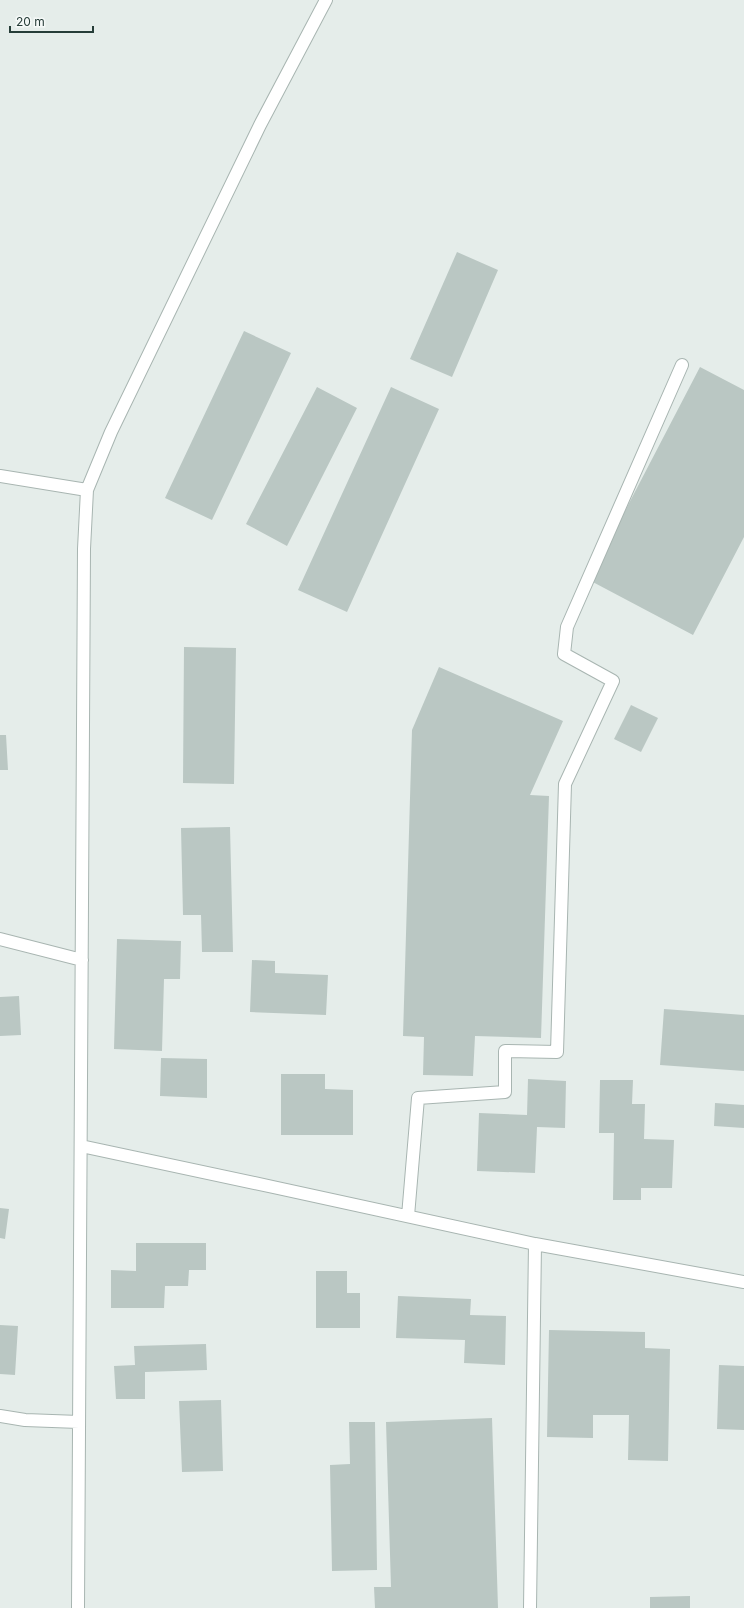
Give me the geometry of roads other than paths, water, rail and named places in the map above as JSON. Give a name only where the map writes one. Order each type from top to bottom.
[{"type":"street","points":[[78,1608],[84,557],[87,490],[114,425],[260,125],[326,0]]},
{"type":"street","points":[[408,1216],[418,1098],[505,1092],[505,1051],[557,1052],[565,784],[613,681],[564,654],[567,627],[682,365]]},
{"type":"street","points":[[0,476],[87,490]]},
{"type":"street","points":[[0,939],[82,960]]},
{"type":"street","points":[[81,1146],[534,1244],[744,1282]]},
{"type":"street","points":[[530,1608],[534,1244]]},
{"type":"street","points":[[0,1416],[25,1420],[79,1422]]}]
